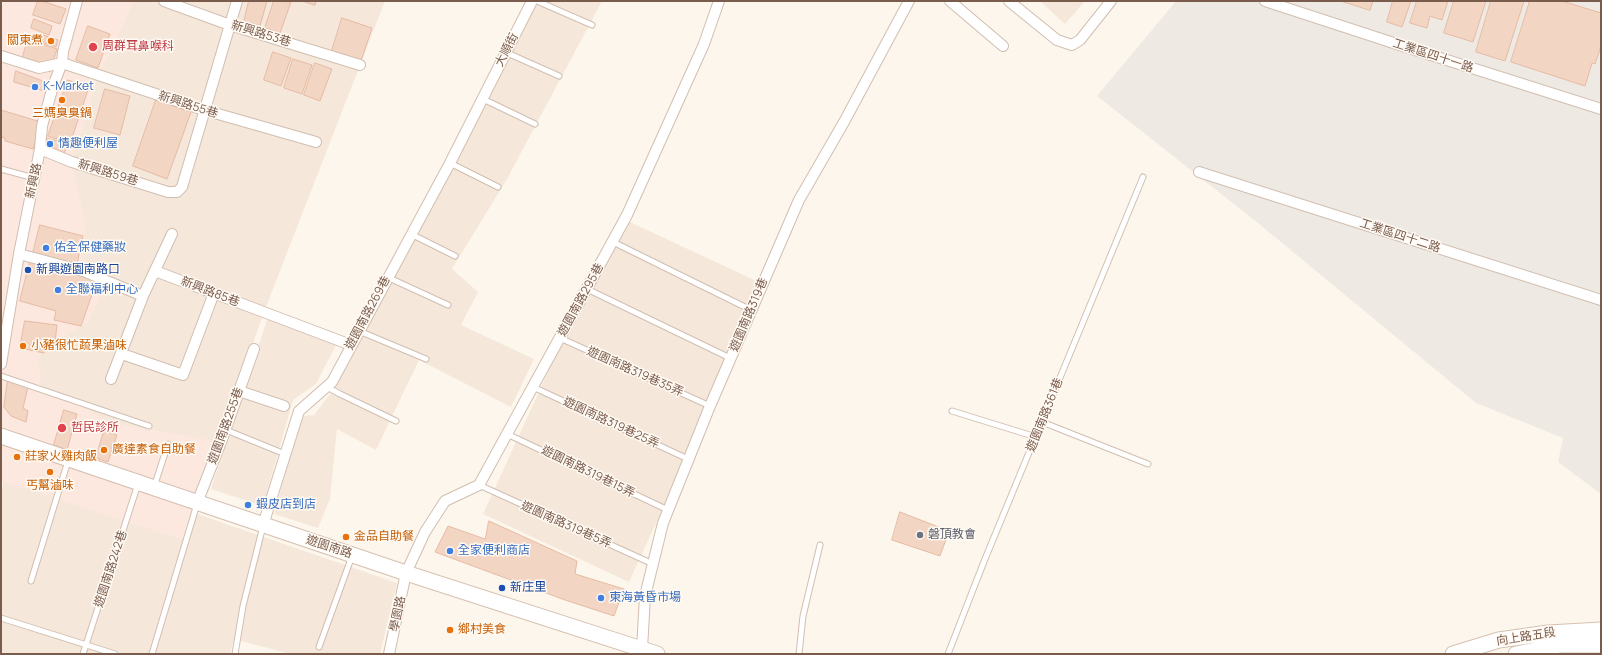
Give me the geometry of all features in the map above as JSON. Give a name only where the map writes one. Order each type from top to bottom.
[{"type":"street","name":"新興路","points":[[1,364],[19,254],[40,149],[42,126],[53,86],[62,63],[63,52],[78,1]]},
{"type":"street","name":"新興路53巷","points":[[164,1],[230,25],[360,65]]},
{"type":"street","points":[[204,110],[237,1]]},
{"type":"street","name":"大順街","points":[[483,99],[532,1]]},
{"type":"street","name":"遊園南路295巷","points":[[479,485],[613,242],[630,208],[704,44],[719,1]]},
{"type":"street","name":"遊園南路319巷","points":[[641,651],[645,596],[663,523],[688,459],[799,200],[844,122],[909,1]]},
{"type":"street","points":[[950,1],[1003,46]]},
{"type":"street","points":[[1008,1],[1057,40],[1072,45],[1080,40],[1111,1]]},
{"type":"street","name":"工業區四十一路","points":[[1265,1],[1601,109]]},
{"type":"street","points":[[1,56],[39,68],[62,63]]},
{"type":"street","name":"新興路55巷","points":[[62,63],[204,110],[316,142]]},
{"type":"street","name":"遊園南路269巷","points":[[263,525],[299,411],[332,382],[483,99]]},
{"type":"street","name":"新興路59巷","points":[[40,149],[72,162],[168,192],[177,192],[182,187],[204,110]]},
{"type":"street","name":"工業區四十二路","points":[[1199,172],[1601,300]]},
{"type":"street","points":[[111,379],[122,354],[143,296],[172,234]]},
{"type":"street","points":[[19,254],[83,271],[143,296]]},
{"type":"street","name":"新興路85巷","points":[[155,271],[351,345]]},
{"type":"street","points":[[122,354],[183,375],[214,293]]},
{"type":"street","name":"遊園南路255巷","points":[[197,503],[226,430],[254,349]]},
{"type":"street","points":[[239,392],[284,406]]},
{"type":"street","name":"遊園南路","points":[[1,436],[68,460],[406,573],[641,651],[657,654]]},
{"type":"street","points":[[406,573],[425,532],[445,500],[479,485]]},
{"type":"street","name":"學園路","points":[[389,654],[406,573]]},
{"type":"street","name":"向上路五段","points":[[1453,654],[1499,640],[1548,633],[1601,630]]},
{"type":"street","name":"向上路五段","points":[[1516,654],[1560,645],[1601,645]]},
{"type":"lane","points":[[537,1],[592,25]]},
{"type":"lane","points":[[506,52],[559,76]]},
{"type":"lane","points":[[483,99],[535,124]]},
{"type":"lane","points":[[450,163],[498,188]]},
{"type":"lane","points":[[1,168],[34,178]]},
{"type":"lane","name":"遊園南路361巷","points":[[948,654],[985,559],[1143,177]]},
{"type":"lane","points":[[411,234],[455,256]]},
{"type":"lane","points":[[613,242],[751,310]]},
{"type":"lane","points":[[387,277],[448,305]]},
{"type":"lane","points":[[587,289],[730,358]]},
{"type":"lane","points":[[359,331],[426,359]]},
{"type":"lane","name":"遊園南路319巷35弄","points":[[560,338],[710,406]]},
{"type":"lane","points":[[1,376],[149,426]]},
{"type":"lane","points":[[327,386],[396,421]]},
{"type":"lane","name":"遊園南路319巷25弄","points":[[533,387],[688,459]]},
{"type":"lane","points":[[952,411],[1036,437]]},
{"type":"lane","points":[[1042,422],[1148,464]]},
{"type":"lane","points":[[226,430],[286,454]]},
{"type":"lane","name":"遊園南路319巷15弄","points":[[507,434],[668,510]]},
{"type":"lane","points":[[154,488],[168,444]]},
{"type":"lane","points":[[32,581],[68,460]]},
{"type":"lane","name":"遊園南路242巷","points":[[83,654],[138,483]]},
{"type":"lane","name":"遊園南路319巷5弄","points":[[479,485],[653,564]]},
{"type":"lane","points":[[152,654],[197,503]]},
{"type":"lane","points":[[235,654],[243,606],[263,525]]},
{"type":"lane","points":[[799,654],[802,616],[820,545]]},
{"type":"lane","points":[[319,647],[352,555]]},
{"type":"lane","points":[[1,618],[115,654]]},
{"type":"shaded area","points":[[3,1],[134,1],[99,75],[72,162],[85,224],[82,258],[109,277],[88,322],[42,349],[38,362],[42,392],[75,403],[105,420],[118,424],[220,442],[187,541],[1,481],[1,10]]},
{"type":"shaded area","points":[[81,1],[385,1],[264,312],[204,485],[1,403]]},
{"type":"shaded area","points":[[535,1],[602,1],[507,179],[452,269],[478,292],[461,325],[534,359],[511,407],[419,360],[376,450],[337,429],[330,499],[318,528],[274,514],[301,416],[314,415],[336,386]]},
{"type":"shaded area","points":[[1040,1],[1085,1],[1065,24]]},
{"type":"shaded area","points":[[1176,1],[1601,1],[1601,494],[1558,462],[1563,438],[1476,403],[1253,219],[1097,96]]},
{"type":"shaded area","points":[[619,217],[765,285],[629,582],[483,514]]},
{"type":"shaded area","points":[[269,314],[337,343],[316,384],[293,400],[263,506],[211,489]]},
{"type":"shaded area","points":[[9,449],[397,583],[380,654],[290,654],[234,639],[230,654],[1,654],[1,496]]},
{"type":"building","points":[[38,1],[66,9],[60,24],[33,15]]},
{"type":"building","points":[[249,1],[267,1],[260,26],[244,22]]},
{"type":"building","points":[[274,1],[291,2],[280,33],[265,28]]},
{"type":"building","points":[[303,1],[316,1],[315,5]]},
{"type":"building","points":[[1341,1],[1373,1],[1370,10]]},
{"type":"building","points":[[1393,1],[1411,1],[1402,27],[1387,22]]},
{"type":"building","points":[[1417,1],[1448,1],[1442,20],[1430,16],[1427,28],[1410,23]]},
{"type":"building","points":[[1454,1],[1486,1],[1473,42],[1444,33]]},
{"type":"building","points":[[1491,1],[1524,1],[1505,61],[1476,52]]},
{"type":"building","points":[[1530,1],[1562,1],[1601,13],[1601,46],[1595,64],[1592,63],[1585,86],[1511,62]]},
{"type":"building","points":[[342,18],[372,28],[360,64],[331,54]]},
{"type":"building","points":[[34,19],[52,26],[49,35],[31,28]]},
{"type":"building","name":"周群耳鼻喉科","points":[[88,26],[110,34],[98,68],[76,60]]},
{"type":"building","points":[[43,35],[58,40],[56,47],[41,42]]},
{"type":"building","points":[[28,39],[57,49],[50,72],[21,63]]},
{"type":"building","points":[[273,52],[291,58],[281,86],[264,80]]},
{"type":"building","points":[[293,59],[312,65],[302,94],[284,88]]},
{"type":"building","points":[[315,63],[332,69],[320,101],[304,95]]},
{"type":"building","points":[[16,71],[43,81],[49,85],[51,93],[14,82]]},
{"type":"building","points":[[68,80],[89,87],[70,144],[48,136]]},
{"type":"building","points":[[105,89],[130,96],[120,135],[94,128]]},
{"type":"building","points":[[156,100],[191,112],[167,179],[133,166]]},
{"type":"building","points":[[1,110],[41,122],[33,149],[5,141],[5,138],[1,137]]},
{"type":"building","points":[[47,138],[67,144],[64,154],[45,148]]},
{"type":"building","points":[[40,225],[83,236],[77,264],[33,253]]},
{"type":"building","name":"全聯福利中心","points":[[30,262],[97,280],[81,326],[54,320],[56,311],[20,301]]},
{"type":"building","points":[[25,321],[57,325],[54,351],[46,349],[44,353],[20,348]]},
{"type":"building","points":[[8,380],[28,387],[23,408],[28,411],[26,422],[11,416],[4,407]]},
{"type":"building","points":[[64,410],[77,414],[67,450],[54,445]]},
{"type":"building","points":[[104,431],[117,435],[108,462],[96,458]]},
{"type":"building","name":"磐頂教會","points":[[900,512],[949,531],[940,556],[892,540]]},
{"type":"building","points":[[489,521],[577,561],[575,574],[624,589],[614,616],[565,600],[435,552],[448,526],[485,539]]},
{"type":"place","name":"關東煮","points":[[51,41]]},
{"type":"place","name":"周群耳鼻喉科","points":[[93,47]]},
{"type":"place","name":"K-Market","points":[[35,87]]},
{"type":"place","name":"三媽臭臭鍋","points":[[62,100]]},
{"type":"place","name":"情趣便利屋","points":[[50,144]]},
{"type":"place","name":"佑全保健藥妝","points":[[46,248]]},
{"type":"place","name":"新興遊園南路口","points":[[28,270]]},
{"type":"place","name":"全聯福利中心","points":[[58,290]]},
{"type":"place","name":"小豬很忙蔬果滷味","points":[[23,346]]},
{"type":"place","name":"哲民診所","points":[[62,428]]},
{"type":"place","name":"廣達素食自助餐","points":[[104,450]]},
{"type":"place","name":"莊家火雞肉飯","points":[[17,457]]},
{"type":"place","name":"丐幫滷味","points":[[50,472]]},
{"type":"place","name":"蝦皮店到店","points":[[248,505]]},
{"type":"place","name":"磐頂教會","points":[[920,535]]},
{"type":"place","name":"金品自助餐","points":[[346,537]]},
{"type":"place","name":"全家便利商店","points":[[450,551]]},
{"type":"place","name":"新庄里","points":[[502,588]]},
{"type":"place","name":"東海黃昏市場","points":[[601,598]]},
{"type":"place","name":"鄉村美食","points":[[450,630]]}]
